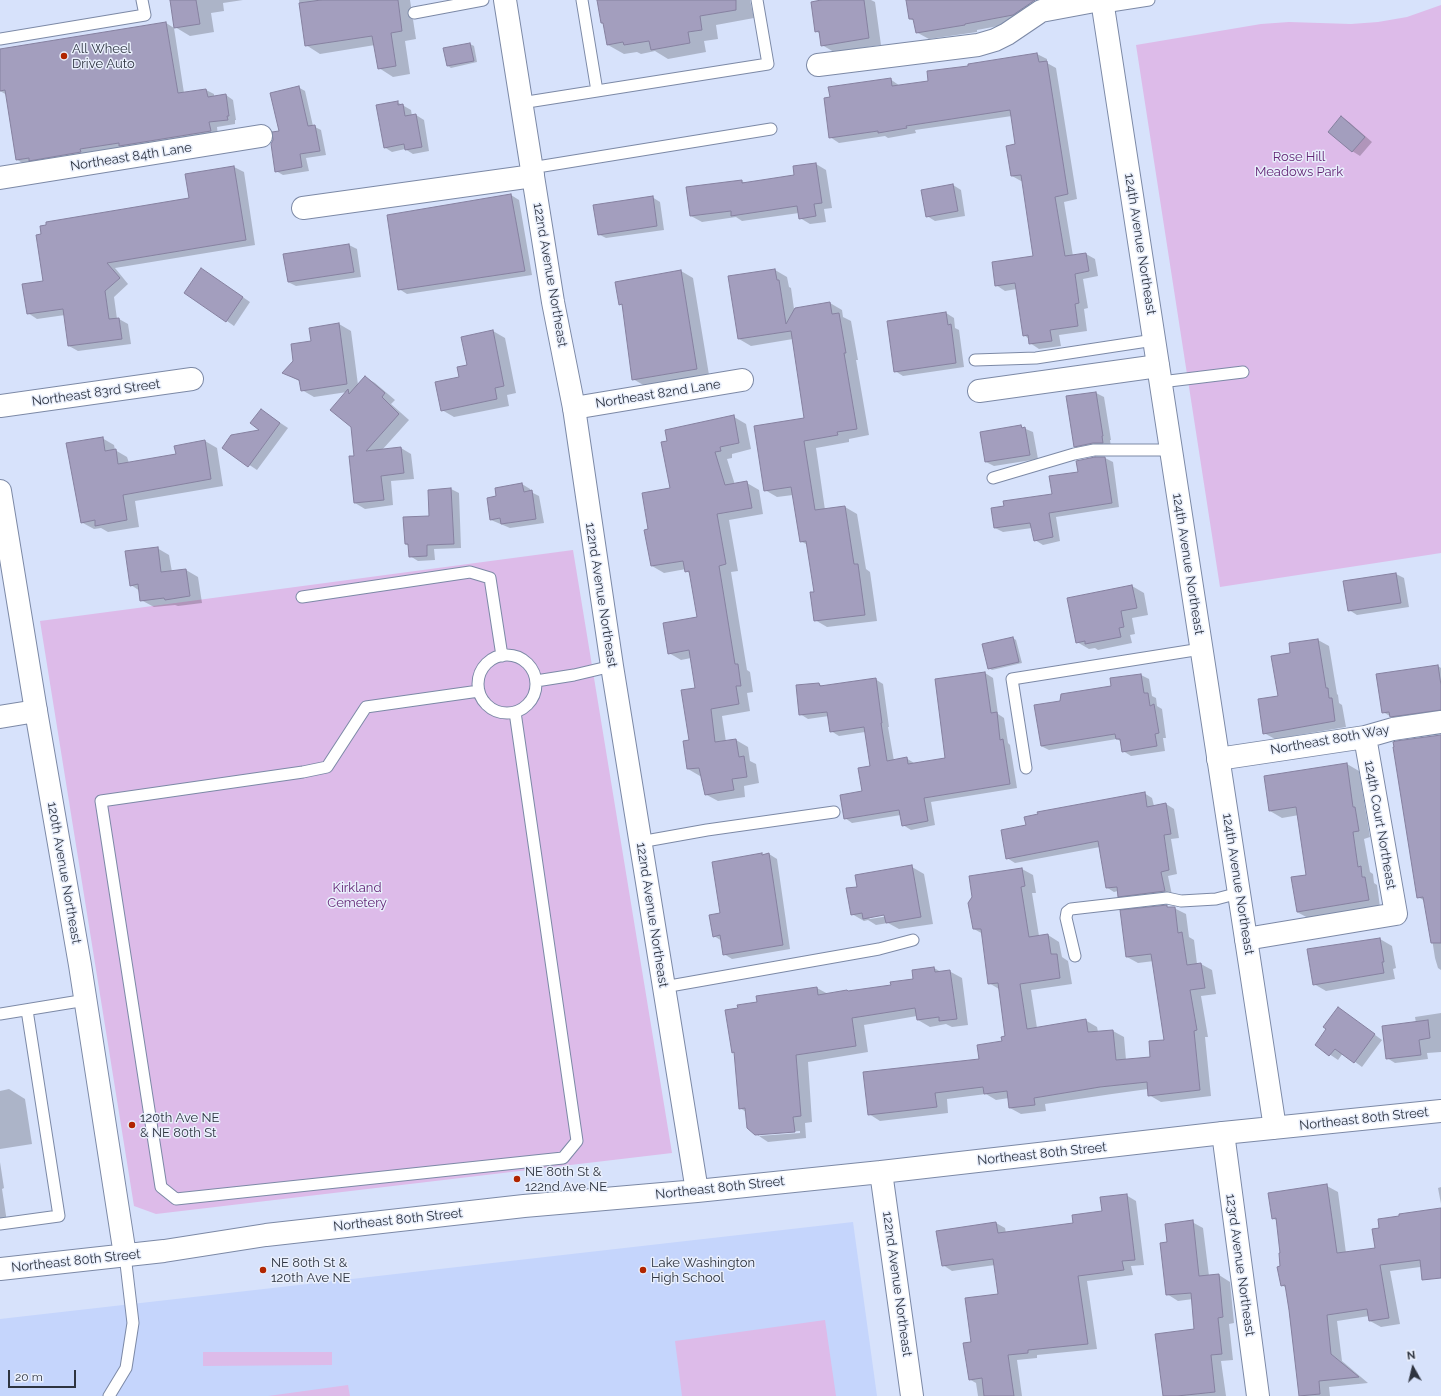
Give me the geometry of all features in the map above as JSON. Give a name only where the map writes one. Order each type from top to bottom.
[{"type":"street","name":"122nd Avenue Northeast","points":[[505,0],[553,302],[574,408],[612,666],[697,1191]]},
{"type":"street","points":[[818,65],[978,45],[995,40],[1007,34],[1041,11],[1102,2]]},
{"type":"street","name":"124th Avenue Northeast","points":[[1102,2],[1274,1128]]},
{"type":"street","name":"Northeast 84th Lane","points":[[0,178],[261,136]]},
{"type":"street","points":[[303,208],[532,172]]},
{"type":"street","points":[[979,391],[1160,374]]},
{"type":"street","name":"Northeast 83rd Street","points":[[0,406],[192,379]]},
{"type":"street","name":"Northeast 82nd Lane","points":[[574,408],[742,380]]},
{"type":"street","name":"120th Avenue Northeast","points":[[0,491],[86,1000],[125,1255]]},
{"type":"street","points":[[0,717],[36,711]]},
{"type":"street","name":"Northeast 80th Way","points":[[1218,759],[1365,737],[1393,729],[1441,722]]},
{"type":"street","name":"124th Court Northeast","points":[[1246,939],[1396,914],[1365,737]]},
{"type":"street","name":"Northeast 80th Street","points":[[0,1269],[164,1251],[266,1235],[524,1206],[697,1191],[881,1172],[1104,1148],[1223,1133],[1441,1111]]},
{"type":"street","name":"123rd Avenue Northeast","points":[[1223,1133],[1258,1396]]},
{"type":"street","name":"122nd Avenue Northeast","points":[[881,1172],[912,1396]]},
{"type":"lane","points":[[0,39],[145,15],[142,0]]},
{"type":"lane","points":[[414,12],[483,0]]},
{"type":"lane","points":[[582,0],[597,91]]},
{"type":"lane","points":[[521,103],[768,64],[757,0]]},
{"type":"lane","points":[[1102,2],[1149,0]]},
{"type":"lane","points":[[532,172],[771,129]]},
{"type":"lane","points":[[975,360],[1036,358],[1154,340]]},
{"type":"lane","points":[[1160,374],[1242,372]]},
{"type":"lane","points":[[994,478],[1074,454],[1094,450],[1171,450]]},
{"type":"lane","points":[[302,598],[470,572],[490,578],[502,656]]},
{"type":"lane","points":[[1026,768],[1012,679],[1201,649]]},
{"type":"lane","points":[[502,656],[514,656],[525,662],[531,668],[536,681],[535,693],[530,702],[515,712],[505,713],[496,711],[488,706],[482,699],[478,681],[481,672],[493,659],[502,656]]},
{"type":"lane","points":[[536,681],[574,675],[612,666]]},
{"type":"lane","points":[[479,690],[366,707],[327,767],[101,801],[161,1186],[176,1200],[563,1158],[577,1141],[515,712]]},
{"type":"lane","points":[[640,842],[707,830],[834,812]]},
{"type":"lane","points":[[1075,956],[1066,918],[1067,912],[1071,909],[1167,898],[1182,901],[1216,899],[1239,893]]},
{"type":"lane","points":[[664,987],[879,950],[914,940]]},
{"type":"lane","points":[[0,1014],[86,1000]]},
{"type":"lane","points":[[0,1224],[59,1216],[27,1010]]},
{"type":"lane","points":[[109,1396],[126,1368],[133,1323],[125,1255]]},
{"type":"shaded area","name":"Lake Washington High School","points":[[853,1222],[877,1396],[0,1396],[0,1319]]},
{"type":"green space","name":"Rose Hill Meadows Park","points":[[1441,5],[1441,553],[1220,587],[1136,45],[1261,24],[1289,22],[1351,24],[1378,22],[1407,17]]},
{"type":"green space","name":"Kirkland Cemetery","points":[[573,550],[672,1153],[156,1214],[134,1206],[40,621]]},
{"type":"green space","points":[[825,1320],[836,1396],[682,1396],[675,1341]]},
{"type":"green space","points":[[203,1352],[332,1352],[332,1365],[203,1366]]},
{"type":"green space","points":[[348,1385],[350,1396],[268,1396]]},
{"type":"building","points":[[170,0],[196,0],[200,24],[174,28]]},
{"type":"building","points":[[321,0],[398,0],[402,31],[391,33],[396,66],[378,69],[372,36],[305,46],[299,3]]},
{"type":"building","points":[[597,0],[736,0],[736,10],[700,16],[702,30],[688,32],[690,43],[651,50],[649,41],[624,45],[623,42],[607,45]]},
{"type":"building","points":[[821,0],[864,0],[869,38],[821,46],[819,31],[815,32],[811,2]]},
{"type":"building","points":[[906,0],[1035,0],[1013,15],[916,33],[913,19],[909,19]]},
{"type":"building","points":[[166,22],[178,93],[206,89],[208,97],[226,94],[229,116],[227,116],[228,120],[209,122],[211,131],[119,146],[119,143],[80,149],[81,152],[29,161],[29,158],[16,160],[5,90],[0,91],[0,49]]},
{"type":"building","points":[[470,43],[474,61],[447,66],[443,48]]},
{"type":"building","points":[[1037,53],[1039,62],[1047,61],[1068,194],[1055,197],[1065,256],[1086,253],[1089,271],[1075,274],[1079,303],[1075,304],[1078,326],[1050,330],[1052,341],[1029,344],[1028,335],[1023,336],[1015,283],[995,286],[992,262],[1033,256],[1021,175],[1011,176],[1006,146],[1015,144],[1010,110],[906,126],[907,128],[878,133],[878,131],[829,138],[824,98],[830,97],[828,87],[891,78],[892,86],[928,81],[927,71],[968,66],[968,64]]},
{"type":"building","points":[[299,86],[308,126],[315,125],[320,151],[300,154],[302,167],[275,172],[271,144],[273,140],[272,132],[279,131],[270,93]]},
{"type":"building","points":[[398,101],[398,105],[403,104],[405,116],[416,114],[422,147],[405,150],[404,144],[384,148],[376,105]]},
{"type":"building","points":[[1341,116],[1365,137],[1352,152],[1328,132]]},
{"type":"building","points":[[816,163],[822,203],[814,204],[816,216],[799,219],[797,206],[731,216],[731,211],[690,216],[686,187],[742,180],[742,183],[794,175],[793,166]]},
{"type":"building","points":[[234,166],[246,240],[107,263],[120,278],[105,291],[109,319],[119,318],[122,339],[68,346],[63,309],[27,314],[22,284],[43,281],[36,235],[41,234],[40,226],[46,225],[46,222],[189,198],[185,174]]},
{"type":"building","points":[[953,184],[958,211],[926,217],[921,190]]},
{"type":"building","points":[[511,194],[525,271],[398,290],[387,215]]},
{"type":"building","points":[[653,196],[657,226],[598,235],[593,205]]},
{"type":"building","points":[[349,244],[354,272],[288,282],[283,254]]},
{"type":"building","points":[[201,268],[243,297],[226,322],[184,293]]},
{"type":"building","points":[[775,269],[777,280],[779,280],[786,324],[795,308],[830,302],[832,314],[839,313],[857,429],[837,432],[838,435],[804,441],[815,510],[845,506],[854,564],[858,564],[865,615],[814,621],[810,592],[814,592],[806,541],[800,542],[791,487],[764,491],[754,426],[804,418],[791,331],[738,339],[728,276]]},
{"type":"building","points":[[681,270],[697,369],[632,380],[622,304],[619,305],[615,282]]},
{"type":"building","points":[[946,312],[948,325],[951,324],[956,363],[894,372],[887,321]]},
{"type":"building","points":[[339,323],[347,384],[301,391],[299,380],[282,373],[293,361],[291,344],[311,341],[309,328]]},
{"type":"building","points":[[493,330],[504,386],[495,388],[497,399],[441,411],[435,382],[459,377],[457,367],[467,365],[461,337]]},
{"type":"building","points":[[365,376],[385,393],[382,397],[399,414],[366,451],[401,447],[404,473],[381,476],[384,500],[354,503],[349,456],[354,456],[351,427],[330,410],[348,389],[349,394]]},
{"type":"building","points":[[1096,392],[1103,443],[1093,443],[1074,447],[1066,396]]},
{"type":"building","points":[[261,409],[280,423],[248,467],[222,448],[231,435],[259,430],[250,423]]},
{"type":"building","points":[[734,415],[739,443],[720,447],[721,451],[715,452],[725,485],[747,481],[752,508],[717,514],[726,564],[719,566],[735,664],[738,664],[741,686],[736,686],[739,704],[711,709],[715,742],[736,739],[739,757],[744,756],[747,777],[732,779],[734,790],[705,795],[699,768],[687,769],[683,741],[689,740],[681,690],[695,688],[689,650],[668,654],[663,623],[697,617],[689,571],[685,572],[683,561],[651,566],[644,530],[648,529],[642,493],[670,488],[661,442],[667,441],[665,430]]},
{"type":"building","points":[[1021,425],[1022,428],[1025,427],[1030,455],[985,462],[980,432]]},
{"type":"building","points":[[103,437],[105,451],[116,449],[118,464],[176,454],[174,446],[205,440],[211,479],[123,495],[127,520],[95,526],[95,520],[81,523],[66,443]]},
{"type":"building","points":[[1095,457],[1105,457],[1112,503],[1049,513],[1053,537],[1034,541],[1030,523],[994,528],[991,508],[1004,506],[1003,501],[1052,494],[1049,476],[1078,472],[1076,461]]},
{"type":"building","points":[[522,483],[524,492],[532,490],[536,519],[501,524],[500,518],[490,520],[487,498],[496,496],[495,488]]},
{"type":"building","points":[[451,488],[454,544],[427,545],[427,556],[409,557],[408,544],[405,544],[403,517],[429,516],[428,490]]},
{"type":"building","points":[[158,547],[161,572],[186,569],[190,596],[165,600],[164,598],[140,601],[138,584],[130,586],[125,551]]},
{"type":"building","points":[[1396,573],[1401,603],[1348,611],[1343,581]]},
{"type":"building","points":[[1132,585],[1137,608],[1121,611],[1124,627],[1119,628],[1121,637],[1085,644],[1085,641],[1076,643],[1067,598]]},
{"type":"building","points":[[1013,637],[1019,662],[988,669],[982,644]]},
{"type":"building","points":[[1318,639],[1326,688],[1328,688],[1329,698],[1332,698],[1335,721],[1263,734],[1258,699],[1278,696],[1271,656],[1290,653],[1289,643]]},
{"type":"building","points":[[1438,665],[1441,685],[1441,710],[1390,717],[1389,712],[1382,713],[1376,674]]},
{"type":"building","points":[[985,672],[991,713],[997,712],[1000,740],[1003,739],[1010,784],[924,798],[928,821],[902,826],[899,810],[844,819],[840,795],[862,791],[858,768],[870,766],[864,727],[830,732],[827,712],[799,715],[796,685],[819,683],[820,686],[876,678],[887,761],[907,757],[908,764],[945,758],[935,679]]},
{"type":"building","points":[[1141,674],[1144,693],[1148,693],[1150,706],[1154,704],[1159,733],[1155,734],[1157,746],[1122,752],[1120,739],[1116,739],[1115,734],[1041,746],[1034,705],[1060,701],[1061,694],[1111,686],[1110,678]]},
{"type":"building","points":[[1441,735],[1441,943],[1431,943],[1423,897],[1417,898],[1393,742]]},
{"type":"building","points":[[1347,763],[1353,807],[1355,807],[1359,831],[1353,832],[1358,867],[1361,866],[1362,877],[1365,877],[1369,900],[1297,912],[1291,877],[1306,875],[1296,807],[1269,811],[1264,776]]},
{"type":"building","points":[[1145,792],[1147,807],[1166,803],[1171,834],[1164,835],[1169,870],[1161,872],[1165,891],[1118,897],[1117,887],[1106,888],[1098,841],[1006,859],[1001,830],[1026,825],[1024,817],[1038,814],[1037,812]]},
{"type":"building","points":[[762,853],[762,855],[769,853],[783,945],[723,955],[720,935],[713,937],[709,915],[720,913],[712,862]]},
{"type":"building","points":[[912,865],[921,917],[886,923],[884,915],[863,919],[862,913],[851,915],[846,888],[857,887],[855,875]]},
{"type":"building","points":[[1022,868],[1025,886],[1021,887],[1029,937],[1048,934],[1051,954],[1057,954],[1060,978],[1020,984],[1027,1029],[1086,1019],[1088,1032],[1113,1030],[1116,1060],[1150,1057],[1149,1041],[1164,1040],[1151,954],[1126,957],[1120,910],[1167,905],[1167,907],[1175,907],[1178,933],[1182,932],[1187,965],[1201,963],[1205,988],[1190,990],[1197,1030],[1194,1031],[1200,1090],[1148,1096],[1147,1082],[1100,1087],[1034,1098],[1035,1105],[1009,1108],[1007,1091],[984,1094],[983,1087],[935,1093],[937,1107],[868,1115],[863,1072],[979,1059],[977,1045],[1002,1041],[1001,1037],[1005,1036],[998,983],[988,984],[981,929],[973,929],[968,903],[972,897],[969,876]]},
{"type":"building","points":[[1380,938],[1384,962],[1382,962],[1384,973],[1313,985],[1307,949]]},
{"type":"building","points":[[934,967],[935,972],[950,970],[957,1019],[939,1021],[939,1017],[917,1020],[915,1008],[852,1018],[856,1046],[796,1055],[801,1116],[793,1117],[795,1132],[755,1135],[747,1128],[745,1108],[739,1109],[734,1052],[732,1053],[725,1010],[738,1008],[737,1005],[757,1002],[756,996],[817,987],[818,995],[891,985],[890,982],[913,979],[912,970]]},
{"type":"building","points":[[1338,1007],[1375,1034],[1354,1063],[1335,1049],[1329,1056],[1315,1045],[1326,1029],[1323,1027]]},
{"type":"building","points":[[1428,1020],[1430,1038],[1419,1040],[1421,1055],[1386,1059],[1382,1026]]},
{"type":"building","points":[[1327,1184],[1337,1253],[1375,1248],[1372,1229],[1379,1228],[1378,1219],[1399,1216],[1399,1214],[1441,1208],[1441,1278],[1422,1280],[1420,1260],[1380,1265],[1389,1318],[1369,1321],[1367,1309],[1327,1315],[1331,1354],[1359,1377],[1319,1381],[1320,1394],[1299,1396],[1285,1285],[1281,1286],[1277,1267],[1280,1266],[1280,1253],[1276,1218],[1272,1219],[1268,1193]]},
{"type":"building","points":[[1127,1194],[1135,1260],[1122,1261],[1124,1270],[1078,1276],[1088,1344],[1028,1350],[1028,1353],[1008,1355],[1014,1396],[984,1396],[982,1378],[969,1380],[963,1343],[971,1342],[965,1298],[998,1294],[993,1259],[942,1266],[936,1231],[996,1222],[998,1233],[1073,1223],[1072,1215],[1102,1211],[1100,1197]]},
{"type":"building","points":[[1193,1220],[1199,1276],[1219,1274],[1223,1317],[1218,1318],[1222,1354],[1211,1355],[1215,1392],[1163,1396],[1155,1334],[1194,1329],[1191,1293],[1166,1295],[1160,1243],[1167,1242],[1165,1224]]},
{"type":"place","name":"All Wheel Drive Auto","points":[[64,56]]},
{"type":"place","name":"120th Ave NE & NE 80th St","points":[[132,1125]]},
{"type":"place","name":"NE 80th St & 122nd Ave NE","points":[[517,1179]]},
{"type":"place","name":"NE 80th St & 120th Ave NE","points":[[263,1270]]},
{"type":"place","name":"Lake Washington High School","points":[[643,1270]]}]
